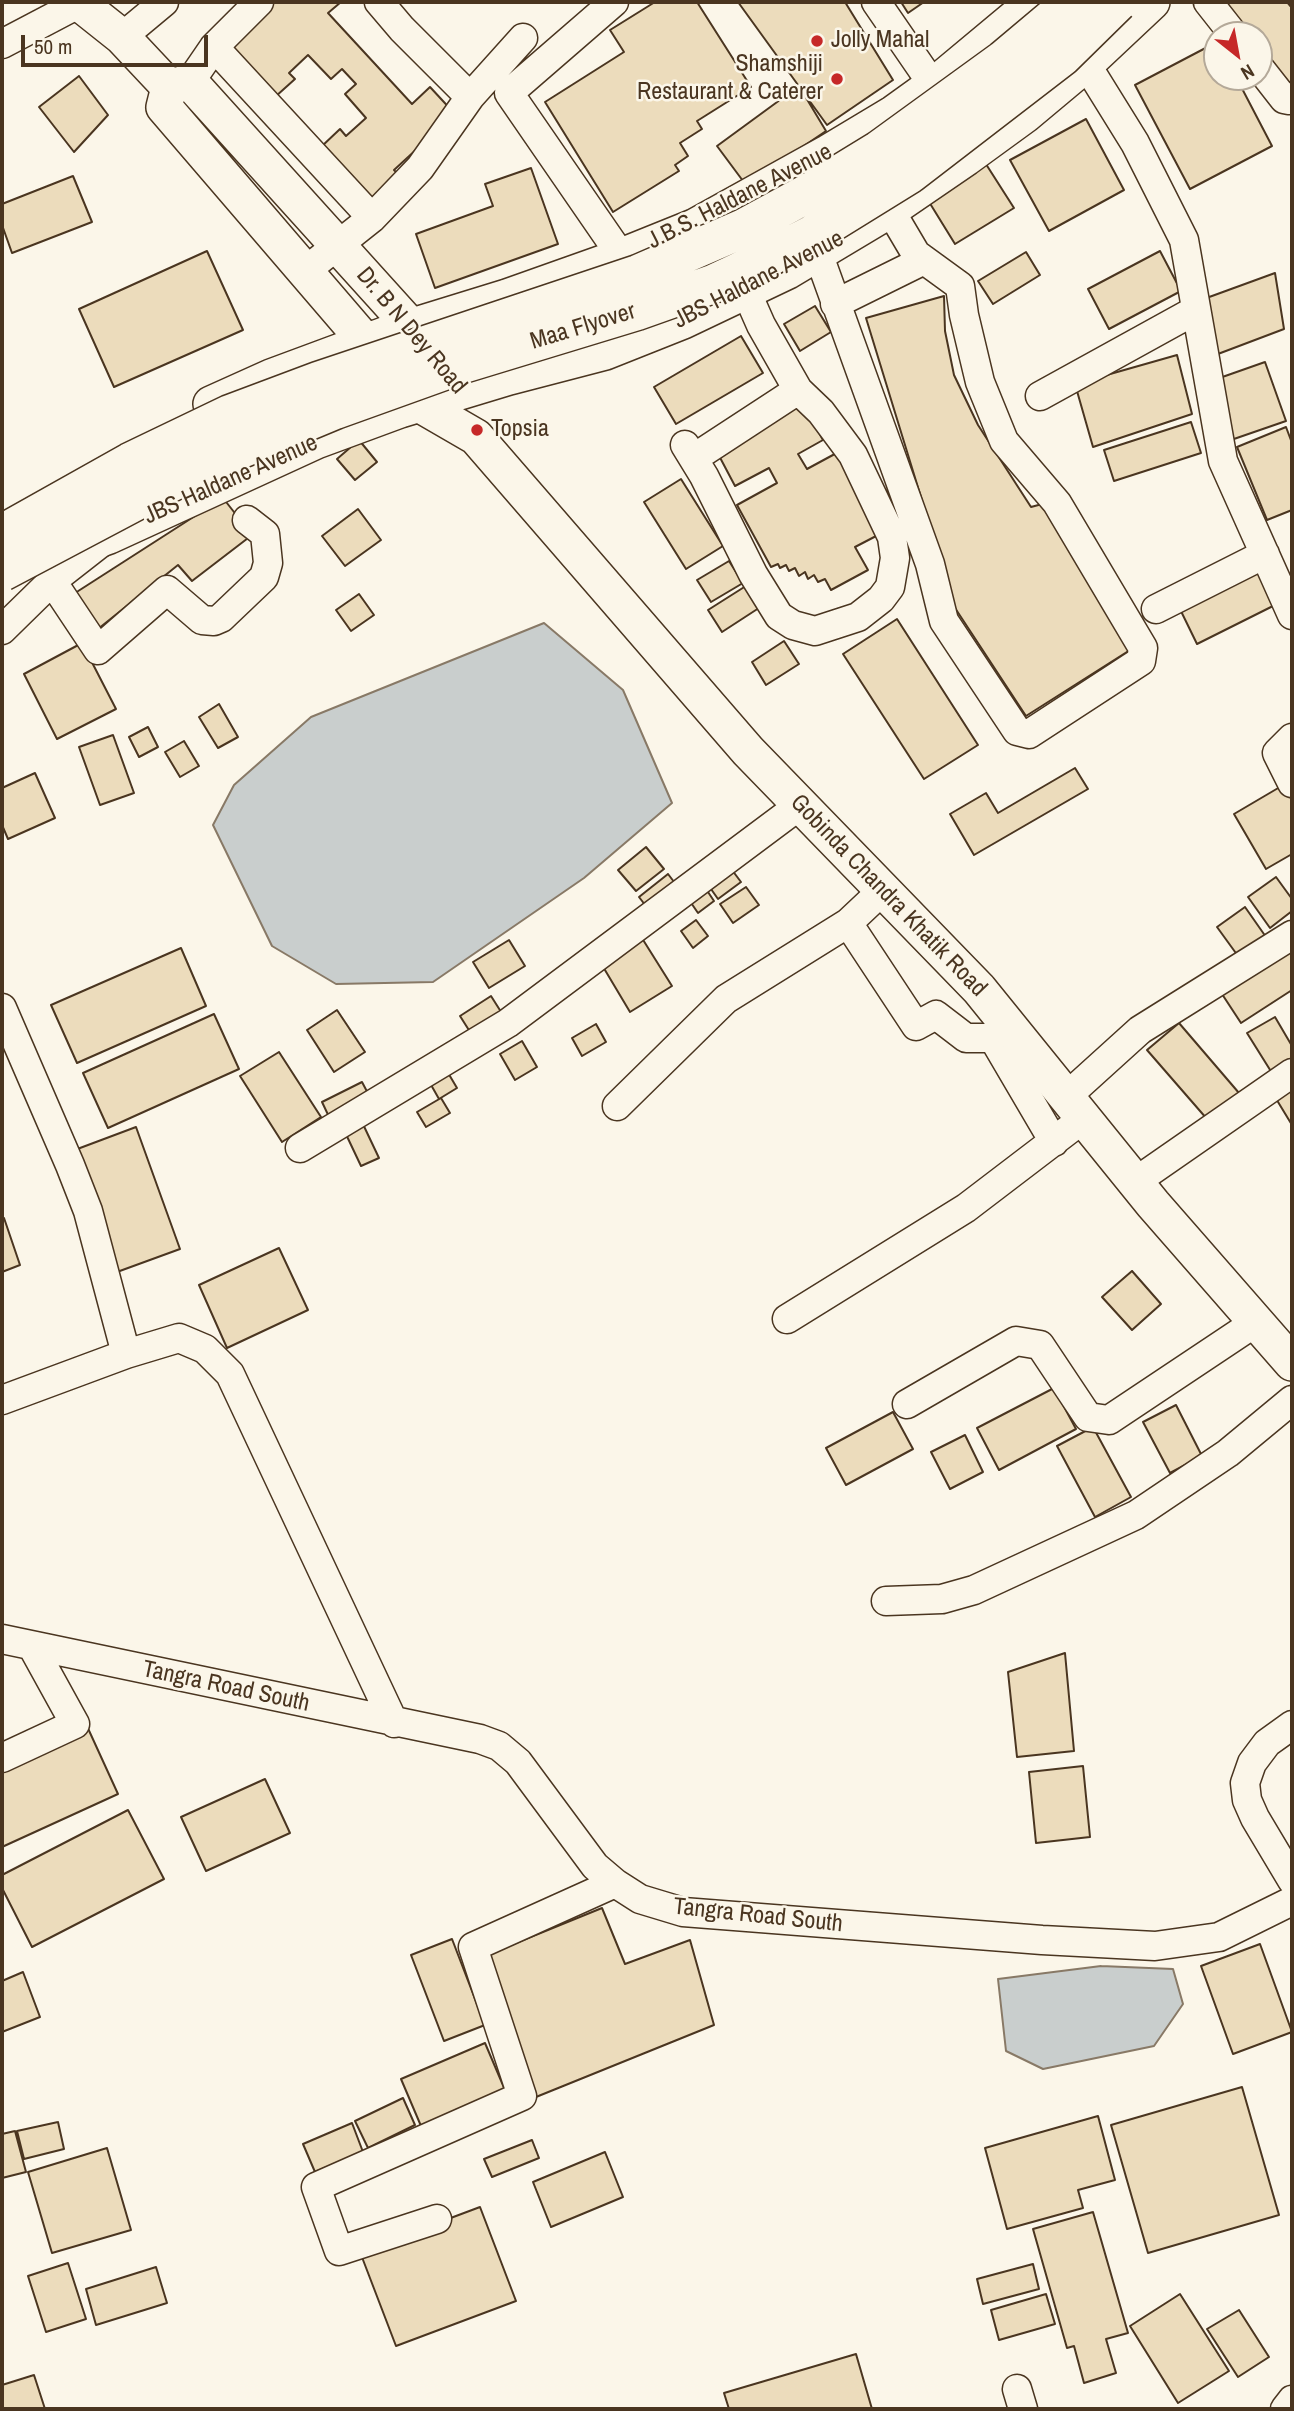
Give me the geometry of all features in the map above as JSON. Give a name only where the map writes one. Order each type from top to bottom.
[{"type":"highway","name":"Maa Flyover","points":[[2,534],[130,462],[230,414],[318,381],[626,278],[744,228],[879,150],[1003,60],[1072,2]]},
{"type":"highway","name":"Maa Flyover","points":[[2,572],[210,462],[335,410],[463,364],[637,311],[713,284],[758,263],[813,234],[910,174],[1062,57],[1118,2]]},
{"type":"main road","name":"Dr. B N Dey Road","points":[[79,2],[179,84],[338,246],[467,390],[476,437]]},
{"type":"main road","name":"J.B.S. Haldane Avenue","points":[[411,326],[507,297],[622,257],[694,227],[894,113],[933,85],[1034,2]]},
{"type":"main road","name":"JBS Haldane Avenue","points":[[2,586],[53,556],[109,536],[316,441],[419,404],[605,352],[682,321],[788,271],[890,210],[1005,129],[1086,64],[1152,2]]},
{"type":"main road","name":"Dr. B N Dey Road","points":[[179,84],[164,107],[419,404],[476,437]]},
{"type":"main road","points":[[2,517],[156,429],[271,377],[411,326]]},
{"type":"main road","name":"Gobinda Chandra Khatik Road","points":[[476,437],[748,751],[979,989],[1136,1182],[1292,1363]]},
{"type":"street","points":[[2,44],[79,2]]},
{"type":"street","points":[[122,37],[164,2]]},
{"type":"street","points":[[179,84],[259,2]]},
{"type":"street","points":[[379,2],[470,97]]},
{"type":"street","points":[[614,2],[509,93],[622,257]]},
{"type":"street","points":[[876,2],[933,85]]},
{"type":"street","points":[[1208,2],[1223,21]]},
{"type":"street","points":[[304,272],[372,218],[420,168],[470,97],[523,38]]},
{"type":"street","points":[[214,47],[372,218]]},
{"type":"street","points":[[1086,64],[1135,143],[1184,240],[1223,461],[1292,615]]},
{"type":"street","points":[[1273,85],[1284,99],[1292,97]]},
{"type":"street","points":[[818,253],[930,564],[944,621],[1017,731],[1029,734],[1140,661],[1143,648],[1057,503],[1004,441],[980,382],[960,286],[916,254],[890,210]]},
{"type":"street","points":[[835,304],[924,260]]},
{"type":"street","points":[[746,291],[761,325],[798,390],[821,412],[853,455],[892,537],[895,558],[890,587],[872,608],[858,617],[815,631],[793,625],[779,616],[753,574],[689,452],[798,390]]},
{"type":"street","points":[[1040,396],[1196,310]]},
{"type":"street","points":[[52,581],[98,650],[167,590],[202,620],[214,621],[221,618],[264,577],[268,563],[265,534],[247,520]]},
{"type":"street","points":[[2,630],[52,581],[109,536]]},
{"type":"street","points":[[1156,609],[1265,554]]},
{"type":"street","points":[[1292,738],[1277,753],[1292,783]]},
{"type":"street","points":[[300,1148],[508,1023],[800,805]]},
{"type":"street","points":[[617,1106],[726,999],[848,923],[883,890]]},
{"type":"street","points":[[848,923],[916,1026],[936,1015],[965,1038],[993,1038],[1054,1142]]},
{"type":"street","points":[[787,1319],[966,1208],[1054,1142],[1075,1108],[1140,1030],[1292,934]]},
{"type":"street","points":[[2,1008],[88,1211],[126,1354]]},
{"type":"street","points":[[1136,1182],[1292,1073]]},
{"type":"street","points":[[907,1404],[1016,1341],[1040,1345],[1088,1417],[1109,1420],[1256,1322]]},
{"type":"street","points":[[2,1400],[126,1354],[179,1338],[205,1349],[230,1374],[394,1723]]},
{"type":"street","points":[[886,1601],[942,1599],[974,1590],[1136,1515],[1228,1453],[1292,1400]]},
{"type":"street","name":"Tangra Road South","points":[[2,1639],[480,1739],[499,1746],[518,1762],[595,1866],[640,1899],[683,1912],[1042,1940],[1155,1946],[1219,1937],[1292,1901]]},
{"type":"street","points":[[2,1758],[75,1724],[32,1646]]},
{"type":"street","points":[[1292,1724],[1267,1743],[1252,1763],[1245,1783],[1247,1800],[1255,1818],[1292,1880]]},
{"type":"street","points":[[438,2219],[339,2251],[316,2187],[522,2096],[474,1947],[615,1883]]},
{"type":"street","points":[[1285,2409],[1292,2400]]},
{"type":"shaded area","points":[[544,623],[623,690],[672,803],[584,878],[433,982],[336,984],[272,946],[213,825],[234,785],[311,717]]},
{"type":"shaded area","points":[[1101,1966],[1173,1969],[1183,2004],[1154,2046],[1043,2069],[1006,2051],[998,1979]]},
{"type":"building","points":[[267,2],[341,2],[328,13],[412,104],[430,87],[455,114],[394,170],[402,178],[373,204],[321,147],[340,129],[346,136],[366,118],[345,94],[356,84],[342,69],[331,79],[308,55],[289,73],[295,79],[275,97],[224,41]]},
{"type":"building","points":[[655,2],[697,2],[751,87],[697,121],[702,129],[680,143],[688,156],[675,165],[679,171],[613,212],[545,102],[624,52],[610,30]]},
{"type":"building","name":"Jolly Mahal","points":[[738,2],[845,2],[893,80],[827,125]]},
{"type":"building","points":[[901,2],[924,2],[908,13]]},
{"type":"building","points":[[1228,2],[1287,2],[1292,8],[1292,86],[1273,64],[1273,21],[1236,21],[1223,6]]},
{"type":"building","points":[[1203,49],[1203,91],[1243,91],[1272,146],[1190,189],[1135,85]]},
{"type":"building","points":[[79,76],[108,115],[74,152],[39,107]]},
{"type":"building","points":[[799,86],[826,131],[746,185],[717,146]]},
{"type":"building","points":[[1086,119],[1124,190],[1049,231],[1010,160]]},
{"type":"building","points":[[984,161],[1014,208],[955,244],[926,197]]},
{"type":"building","points":[[531,168],[558,244],[435,288],[416,234],[493,206],[485,184]]},
{"type":"building","points":[[73,176],[92,222],[12,253],[2,225],[2,204]]},
{"type":"building","points":[[207,251],[243,330],[114,387],[79,309]]},
{"type":"building","points":[[1160,251],[1181,291],[1109,329],[1088,289]]},
{"type":"building","points":[[1026,252],[1040,275],[993,304],[978,281]]},
{"type":"building","points":[[1275,273],[1284,329],[1210,357],[1201,300]]},
{"type":"building","points":[[944,296],[945,331],[954,375],[978,425],[1031,507],[1046,503],[1130,650],[1026,716],[955,608],[866,318]]},
{"type":"building","points":[[815,306],[831,332],[800,351],[784,324]]},
{"type":"building","points":[[741,336],[763,373],[676,424],[654,387]]},
{"type":"building","points":[[1177,355],[1192,414],[1093,447],[1075,384]]},
{"type":"building","points":[[1265,362],[1286,421],[1231,440],[1211,381]]},
{"type":"building","points":[[803,403],[823,440],[798,454],[807,469],[844,449],[880,534],[855,547],[868,570],[831,590],[825,579],[818,582],[814,575],[808,579],[805,572],[799,576],[795,568],[789,571],[786,565],[780,568],[778,564],[771,567],[737,505],[777,483],[769,468],[735,486],[716,450]]},
{"type":"building","points":[[1191,422],[1201,453],[1114,481],[1104,450]]},
{"type":"building","points":[[1286,427],[1292,443],[1292,510],[1267,520],[1237,447]]},
{"type":"building","points":[[359,440],[377,462],[355,480],[337,459]]},
{"type":"building","points":[[681,479],[723,546],[686,569],[644,502]]},
{"type":"building","points":[[223,498],[252,535],[192,581],[178,565],[98,629],[72,595]]},
{"type":"building","points":[[358,509],[381,540],[345,566],[322,536]]},
{"type":"building","points":[[729,561],[743,583],[711,602],[697,580]]},
{"type":"building","points":[[1254,564],[1275,605],[1197,644],[1177,603]]},
{"type":"building","points":[[749,584],[762,606],[722,632],[708,610]]},
{"type":"building","points":[[359,594],[374,615],[351,631],[336,610]]},
{"type":"building","points":[[897,619],[978,745],[924,779],[843,654]]},
{"type":"building","points":[[784,641],[799,664],[766,685],[752,662]]},
{"type":"building","points":[[82,643],[116,709],[57,739],[24,674]]},
{"type":"building","points":[[219,704],[238,737],[218,748],[199,717]]},
{"type":"building","points":[[148,727],[158,747],[139,757],[129,737]]},
{"type":"building","points":[[113,735],[134,793],[100,805],[79,747]]},
{"type":"building","points":[[184,741],[199,766],[180,777],[165,752]]},
{"type":"building","points":[[1075,768],[1088,789],[974,855],[950,814],[986,793],[998,813]]},
{"type":"building","points":[[35,773],[55,818],[8,839],[2,825],[2,788]]},
{"type":"building","points":[[1285,784],[1292,796],[1292,854],[1266,869],[1234,814]]},
{"type":"building","points":[[646,847],[664,869],[636,891],[618,870]]},
{"type":"building","points":[[726,862],[741,882],[718,899],[704,879]]},
{"type":"building","points":[[668,874],[681,891],[652,914],[639,897]]},
{"type":"building","points":[[1276,877],[1292,899],[1292,911],[1270,928],[1248,897]]},
{"type":"building","points":[[702,883],[714,901],[698,913],[685,894]]},
{"type":"building","points":[[746,887],[759,905],[733,923],[720,904]]},
{"type":"building","points":[[1245,907],[1266,937],[1238,956],[1217,927]]},
{"type":"building","points":[[696,920],[708,936],[693,948],[681,931]]},
{"type":"building","points":[[640,935],[672,986],[630,1012],[599,960]]},
{"type":"building","points":[[509,940],[525,966],[489,988],[473,962]]},
{"type":"building","points":[[1292,945],[1292,990],[1241,1023],[1220,991]]},
{"type":"building","points":[[181,948],[206,1006],[77,1063],[51,1005]]},
{"type":"building","points":[[491,996],[503,1015],[472,1035],[460,1016]]},
{"type":"building","points":[[337,1010],[365,1052],[334,1072],[307,1030]]},
{"type":"building","points":[[214,1014],[239,1069],[108,1128],[83,1073]]},
{"type":"building","points":[[1275,1017],[1292,1046],[1292,1061],[1272,1073],[1247,1033]]},
{"type":"building","points":[[1179,1023],[1239,1093],[1207,1119],[1147,1050]]},
{"type":"building","points":[[596,1024],[606,1042],[582,1056],[572,1038]]},
{"type":"building","points":[[522,1041],[537,1067],[515,1080],[500,1054]]},
{"type":"building","points":[[279,1052],[321,1117],[282,1142],[240,1076]]},
{"type":"building","points":[[444,1066],[457,1088],[439,1099],[426,1076]]},
{"type":"building","points":[[362,1082],[372,1101],[331,1121],[322,1102]]},
{"type":"building","points":[[1292,1086],[1292,1125],[1275,1097]]},
{"type":"building","points":[[441,1098],[450,1113],[426,1127],[417,1112]]},
{"type":"building","points":[[361,1120],[379,1158],[361,1166],[343,1128]]},
{"type":"building","points":[[136,1127],[180,1249],[117,1272],[72,1151]]},
{"type":"building","points":[[4,1218],[20,1265],[2,1272],[2,1219]]},
{"type":"building","points":[[279,1248],[308,1310],[227,1348],[199,1285]]},
{"type":"building","points":[[1132,1271],[1161,1304],[1132,1330],[1102,1297]]},
{"type":"building","points":[[1054,1388],[1076,1429],[999,1470],[977,1428]]},
{"type":"building","points":[[1176,1405],[1202,1456],[1170,1473],[1143,1422]]},
{"type":"building","points":[[893,1412],[913,1449],[846,1485],[826,1448]]},
{"type":"building","points":[[1093,1427],[1131,1497],[1095,1517],[1057,1446]]},
{"type":"building","points":[[965,1435],[983,1472],[950,1489],[931,1452]]},
{"type":"building","points":[[1065,1653],[1074,1751],[1017,1757],[1008,1672]]},
{"type":"building","points":[[86,1724],[118,1794],[2,1847],[2,1763]]},
{"type":"building","points":[[1083,1766],[1090,1837],[1036,1843],[1029,1772]]},
{"type":"building","points":[[265,1779],[290,1833],[206,1871],[181,1817]]},
{"type":"building","points":[[128,1810],[164,1879],[32,1947],[2,1888],[2,1875]]},
{"type":"building","points":[[602,1908],[625,1964],[690,1940],[714,2025],[536,2097],[479,1958]]},
{"type":"building","points":[[452,1939],[485,2025],[444,2041],[411,1955]]},
{"type":"building","points":[[1260,1944],[1292,2032],[1233,2054],[1201,1966]]},
{"type":"building","points":[[23,1972],[40,2017],[2,2032],[2,1981]]},
{"type":"building","points":[[485,2043],[505,2090],[421,2126],[401,2079]]},
{"type":"building","points":[[1242,2087],[1279,2215],[1148,2253],[1111,2125]]},
{"type":"building","points":[[403,2098],[415,2125],[368,2148],[355,2121]]},
{"type":"building","points":[[1098,2116],[1115,2180],[1078,2190],[1083,2208],[1007,2229],[985,2148]]},
{"type":"building","points":[[58,2122],[64,2149],[24,2159],[17,2131]]},
{"type":"building","points":[[352,2123],[363,2152],[315,2172],[303,2144]]},
{"type":"building","points":[[15,2131],[26,2172],[2,2178],[2,2134]]},
{"type":"building","points":[[532,2140],[539,2158],[492,2177],[484,2159]]},
{"type":"building","points":[[107,2148],[131,2230],[52,2253],[28,2172]]},
{"type":"building","points":[[605,2152],[623,2197],[551,2227],[533,2182]]},
{"type":"building","points":[[480,2207],[516,2301],[396,2346],[360,2252]]},
{"type":"building","points":[[1093,2212],[1128,2333],[1106,2339],[1116,2373],[1084,2383],[1074,2346],[1067,2348],[1033,2229]]},
{"type":"building","points":[[68,2263],[86,2319],[46,2332],[28,2276]]},
{"type":"building","points":[[1033,2264],[1039,2289],[983,2304],[977,2279]]},
{"type":"building","points":[[156,2267],[167,2303],[96,2325],[86,2289]]},
{"type":"building","points":[[1046,2294],[1055,2324],[999,2340],[991,2310]]},
{"type":"building","points":[[1180,2294],[1229,2371],[1178,2403],[1130,2326]]},
{"type":"building","points":[[1239,2310],[1269,2357],[1238,2377],[1207,2329]]},
{"type":"building","points":[[856,2354],[872,2409],[729,2409],[724,2393]]},
{"type":"building","points":[[34,2375],[45,2409],[2,2409],[2,2385]]},
{"type":"place","name":"Jolly Mahal","points":[[817,41]]},
{"type":"place","name":"Shamshiji Restaurant & Caterer","points":[[837,79]]},
{"type":"place","name":"Topsia","points":[[477,430]]}]
